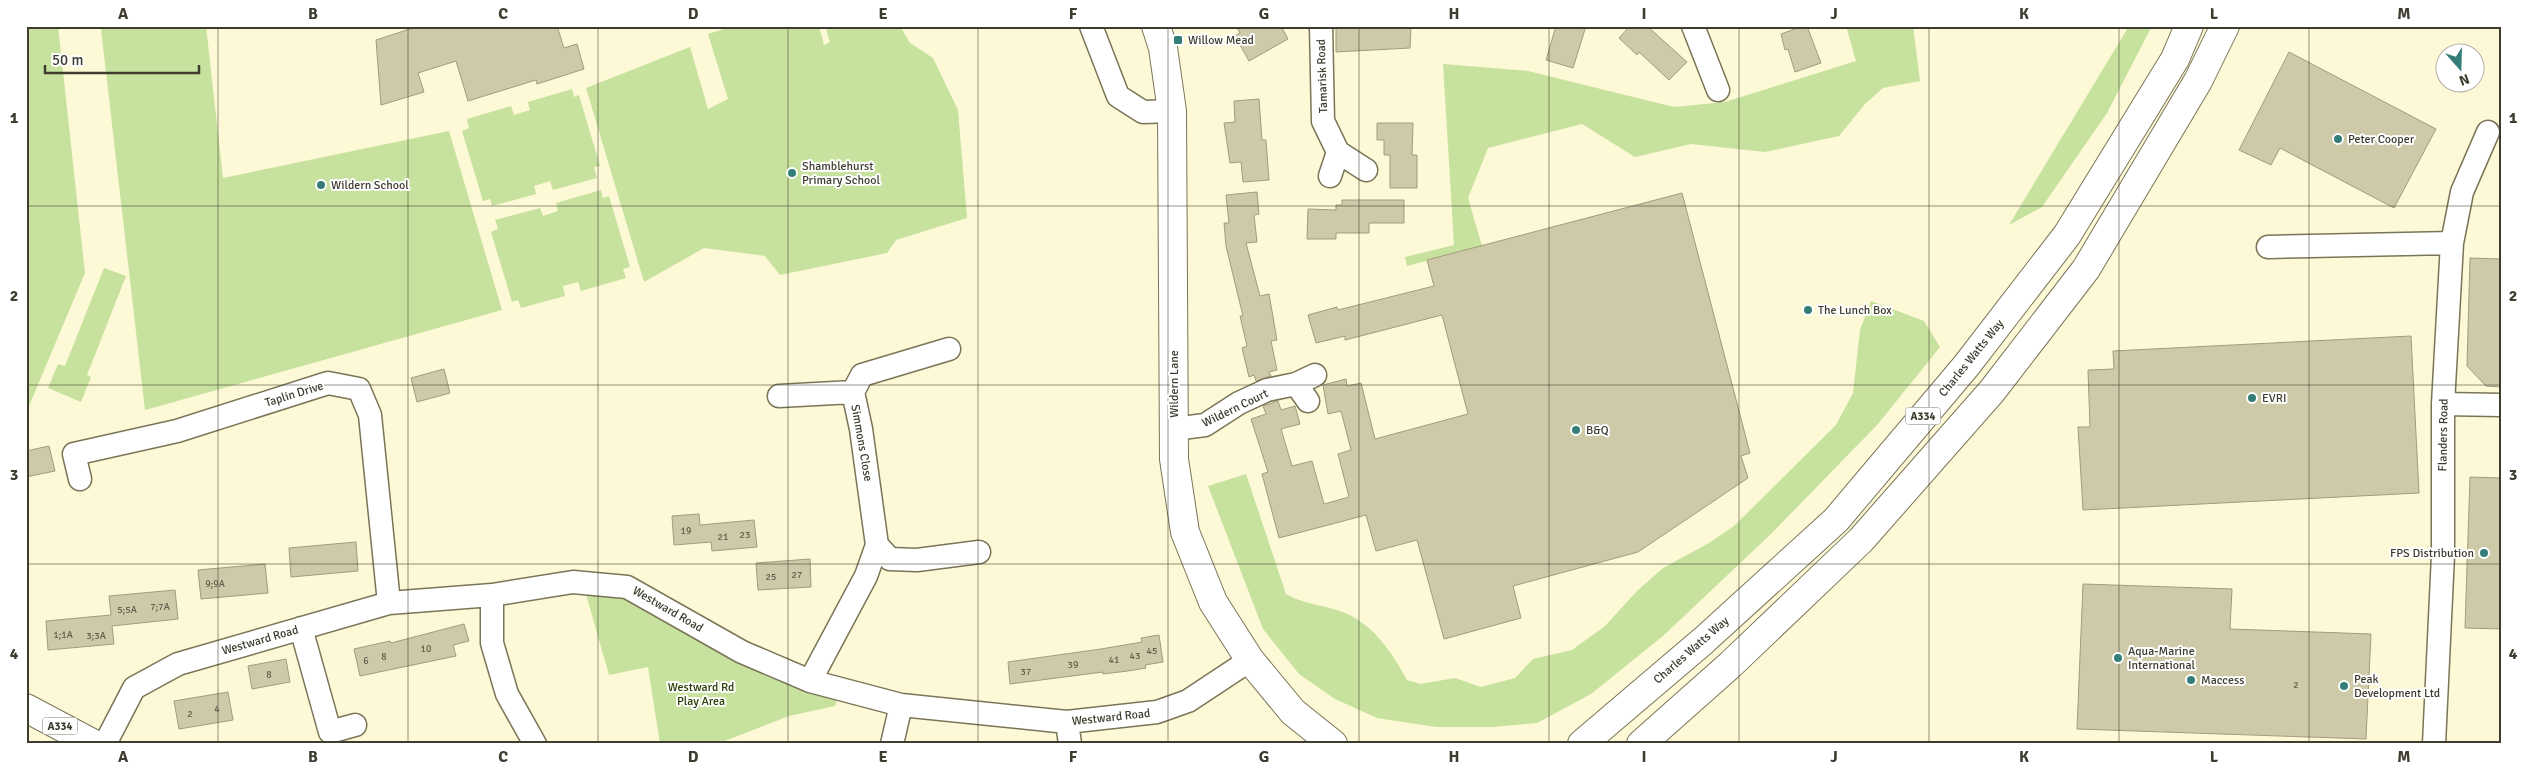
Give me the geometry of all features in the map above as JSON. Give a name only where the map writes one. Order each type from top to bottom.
[{"type":"main road","name":"Wildern Lane","points":[[1156,26],[1164,48],[1172,111],[1174,459],[1185,532],[1213,602],[1250,660],[1293,712],[1334,744]]},
{"type":"main road","name":"Charles Watts Way","points":[[1582,744],[1702,641],[1836,520],[1960,374],[2067,235],[2175,59],[2189,26]]},
{"type":"main road","name":"A334","points":[[1641,744],[1730,666],[1861,540],[1992,391],[2086,269],[2198,81],[2225,26]]},
{"type":"main road","name":"A334","points":[[26,708],[94,744]]},
{"type":"main road","name":"Wildern Lane","points":[[1293,712],[1307,744]]},
{"type":"street","points":[[1092,26],[1118,96],[1143,112],[1172,111]]},
{"type":"street","name":"Tamarisk Road","points":[[1320,26],[1323,121],[1338,152]]},
{"type":"street","points":[[1693,26],[1718,90]]},
{"type":"street","name":"Flanders Road","points":[[2434,744],[2443,555],[2443,404],[2452,243],[2462,192],[2488,132]]},
{"type":"street","points":[[1330,176],[1338,152],[1366,170]]},
{"type":"street","points":[[2268,247],[2452,243]]},
{"type":"street","name":"Simmons Close","points":[[810,681],[866,576],[877,545],[861,429],[853,392],[862,375],[949,349]]},
{"type":"street","name":"Taplin Drive","points":[[80,479],[74,454],[177,431],[328,384],[359,389],[370,414],[389,603]]},
{"type":"street","name":"Wildern Court","points":[[1174,429],[1205,425],[1239,403],[1268,390],[1306,387]]},
{"type":"street","points":[[779,396],[853,392]]},
{"type":"street","points":[[2443,404],[2501,405]]},
{"type":"street","points":[[877,545],[890,559],[918,560],[980,552]]},
{"type":"street","name":"Westward Road","points":[[105,744],[134,688],[178,664],[389,603],[492,595],[573,582],[627,587],[742,652],[810,681],[901,705],[1068,733],[1166,710],[1188,701],[1250,660]]},
{"type":"street","points":[[492,595],[492,643],[507,694],[525,740]]},
{"type":"street","points":[[301,628],[330,732],[355,725]]},
{"type":"street","points":[[892,744],[901,705]]},
{"type":"green space","points":[[26,26],[58,26],[85,273],[26,413]]},
{"type":"green space","points":[[128,26],[206,26],[223,178],[449,131],[502,310],[145,410],[101,29]]},
{"type":"green space","name":"Shamblehurst Primary School","points":[[733,26],[819,26],[824,45],[830,42],[825,26],[900,26],[910,43],[933,58],[958,110],[967,218],[896,240],[887,253],[780,275],[765,256],[704,248],[644,282],[586,88],[690,47],[708,109],[728,99],[708,34]]},
{"type":"green space","points":[[1846,26],[1913,26],[1920,81],[1883,88],[1865,104],[1839,136],[1765,152],[1691,144],[1635,157],[1582,124],[1488,148],[1468,198],[1482,246],[1407,266],[1405,257],[1454,245],[1443,64],[1528,71],[1674,107],[1725,102],[1856,61]]},
{"type":"green space","points":[[2129,26],[2152,26],[2107,113],[2042,207],[2009,225]]},
{"type":"green space","points":[[572,89],[574,97],[579,95],[600,166],[594,167],[597,178],[553,190],[550,181],[534,186],[536,194],[492,206],[490,199],[483,201],[462,131],[469,128],[467,119],[511,106],[514,115],[530,110],[528,102]]},
{"type":"green space","points":[[601,190],[603,198],[609,196],[630,267],[623,269],[626,278],[581,291],[578,282],[563,286],[565,296],[521,308],[518,300],[512,302],[491,232],[498,229],[495,220],[540,208],[543,216],[558,211],[556,203]]},
{"type":"green space","points":[[104,268],[126,276],[87,375],[91,377],[81,402],[48,388],[58,364],[65,366]]},
{"type":"green space","points":[[1871,301],[1924,321],[1940,347],[1878,424],[1771,534],[1663,636],[1591,694],[1537,723],[1492,727],[1436,727],[1377,718],[1335,699],[1299,674],[1263,629],[1208,486],[1246,474],[1286,594],[1293,598],[1345,613],[1365,625],[1382,641],[1407,680],[1420,684],[1455,678],[1481,687],[1515,678],[1533,659],[1572,650],[1605,626],[1637,591],[1663,568],[1709,543],[1734,526],[1836,425],[1853,393],[1860,330]]},
{"type":"green space","name":"Westward Rd Play Area","points":[[585,591],[618,593],[802,688],[837,700],[835,706],[789,716],[717,744],[660,744],[648,667],[609,675]]},
{"type":"building","points":[[419,26],[557,26],[564,48],[577,44],[584,69],[537,84],[536,80],[468,101],[456,61],[418,73],[424,92],[381,105],[376,40]]},
{"type":"building","points":[[1236,26],[1281,26],[1288,39],[1249,61],[1235,36],[1240,33]]},
{"type":"building","points":[[1336,26],[1411,26],[1410,48],[1336,52]]},
{"type":"building","points":[[1556,26],[1586,26],[1573,68],[1546,60]]},
{"type":"building","points":[[1630,26],[1647,26],[1687,62],[1669,80],[1639,52],[1637,55],[1619,38]]},
{"type":"building","points":[[1807,26],[1821,63],[1795,72],[1788,49],[1785,50],[1781,34]]},
{"type":"building","name":"Peter Cooper","points":[[2289,52],[2436,129],[2394,208],[2280,148],[2271,165],[2239,150]]},
{"type":"building","points":[[1259,99],[1262,140],[1266,140],[1269,180],[1243,182],[1241,162],[1230,163],[1224,123],[1235,122],[1234,101]]},
{"type":"building","points":[[1377,123],[1413,123],[1412,155],[1417,155],[1417,188],[1390,188],[1390,155],[1384,155],[1384,140],[1377,140]]},
{"type":"building","points":[[1257,192],[1259,214],[1254,215],[1257,242],[1246,243],[1260,296],[1269,294],[1277,340],[1271,341],[1277,370],[1269,372],[1271,376],[1256,381],[1254,375],[1249,377],[1242,348],[1247,346],[1240,316],[1243,316],[1226,246],[1224,223],[1229,223],[1226,195]]},
{"type":"building","name":"B&Q","points":[[1682,193],[1750,453],[1741,456],[1748,478],[1638,552],[1513,586],[1521,618],[1444,639],[1417,540],[1376,551],[1366,515],[1279,538],[1262,474],[1268,472],[1251,419],[1266,414],[1263,406],[1278,401],[1281,410],[1295,406],[1300,424],[1281,429],[1292,466],[1312,461],[1324,504],[1349,497],[1338,454],[1351,450],[1341,411],[1328,414],[1323,385],[1346,379],[1347,386],[1361,383],[1375,439],[1468,414],[1442,315],[1345,340],[1345,336],[1316,343],[1308,315],[1337,307],[1338,310],[1434,286],[1427,260]]},
{"type":"building","points":[[1342,200],[1404,200],[1404,223],[1369,223],[1369,233],[1336,233],[1336,239],[1307,239],[1308,209],[1336,210],[1336,205],[1342,205]]},
{"type":"building","points":[[2470,258],[2501,259],[2501,387],[2486,386],[2467,366]]},
{"type":"building","name":"EVRI","points":[[2411,336],[2419,493],[2083,510],[2078,427],[2090,427],[2088,370],[2114,369],[2113,351]]},
{"type":"building","points":[[444,369],[450,393],[417,402],[411,378]]},
{"type":"building","points":[[49,446],[55,471],[26,477],[26,451]]},
{"type":"building","name":"FPS Distribution","points":[[2470,477],[2501,478],[2501,629],[2465,628]]},
{"type":"building","points":[[699,514],[700,525],[754,520],[757,547],[712,551],[711,542],[674,545],[672,516]]},
{"type":"building","points":[[356,542],[358,571],[291,577],[289,548]]},
{"type":"building","points":[[810,559],[811,587],[758,590],[756,563]]},
{"type":"building","points":[[265,564],[268,593],[201,599],[198,570]]},
{"type":"building","points":[[2083,584],[2232,589],[2230,629],[2371,634],[2366,739],[2077,729]]},
{"type":"building","points":[[175,590],[178,619],[112,626],[114,644],[48,650],[46,621],[111,615],[109,596]]},
{"type":"building","points":[[464,624],[469,641],[453,645],[456,656],[360,676],[354,649],[390,641],[391,643]]},
{"type":"building","points":[[1159,635],[1163,662],[1145,665],[1146,668],[1010,684],[1008,662],[1142,642],[1141,638]]},
{"type":"building","points":[[286,659],[290,682],[252,689],[248,666]]},
{"type":"building","points":[[228,692],[233,720],[179,729],[174,701]]},
{"type":"place","name":"Willow Mead","points":[[1178,40]]},
{"type":"place","name":"Peter Cooper","points":[[2338,139]]},
{"type":"place","name":"Shamblehurst Primary School","points":[[792,173]]},
{"type":"place","name":"Wildern School","points":[[321,185]]},
{"type":"place","name":"The Lunch Box","points":[[1808,310]]},
{"type":"place","name":"EVRI","points":[[2252,398]]},
{"type":"place","name":"B&Q","points":[[1576,430]]},
{"type":"place","name":"FPS Distribution","points":[[2484,553]]},
{"type":"place","name":"Aqua-Marine International","points":[[2118,658]]},
{"type":"place","name":"Maccess","points":[[2191,680]]},
{"type":"place","name":"Peak Development Ltd","points":[[2344,686]]}]
